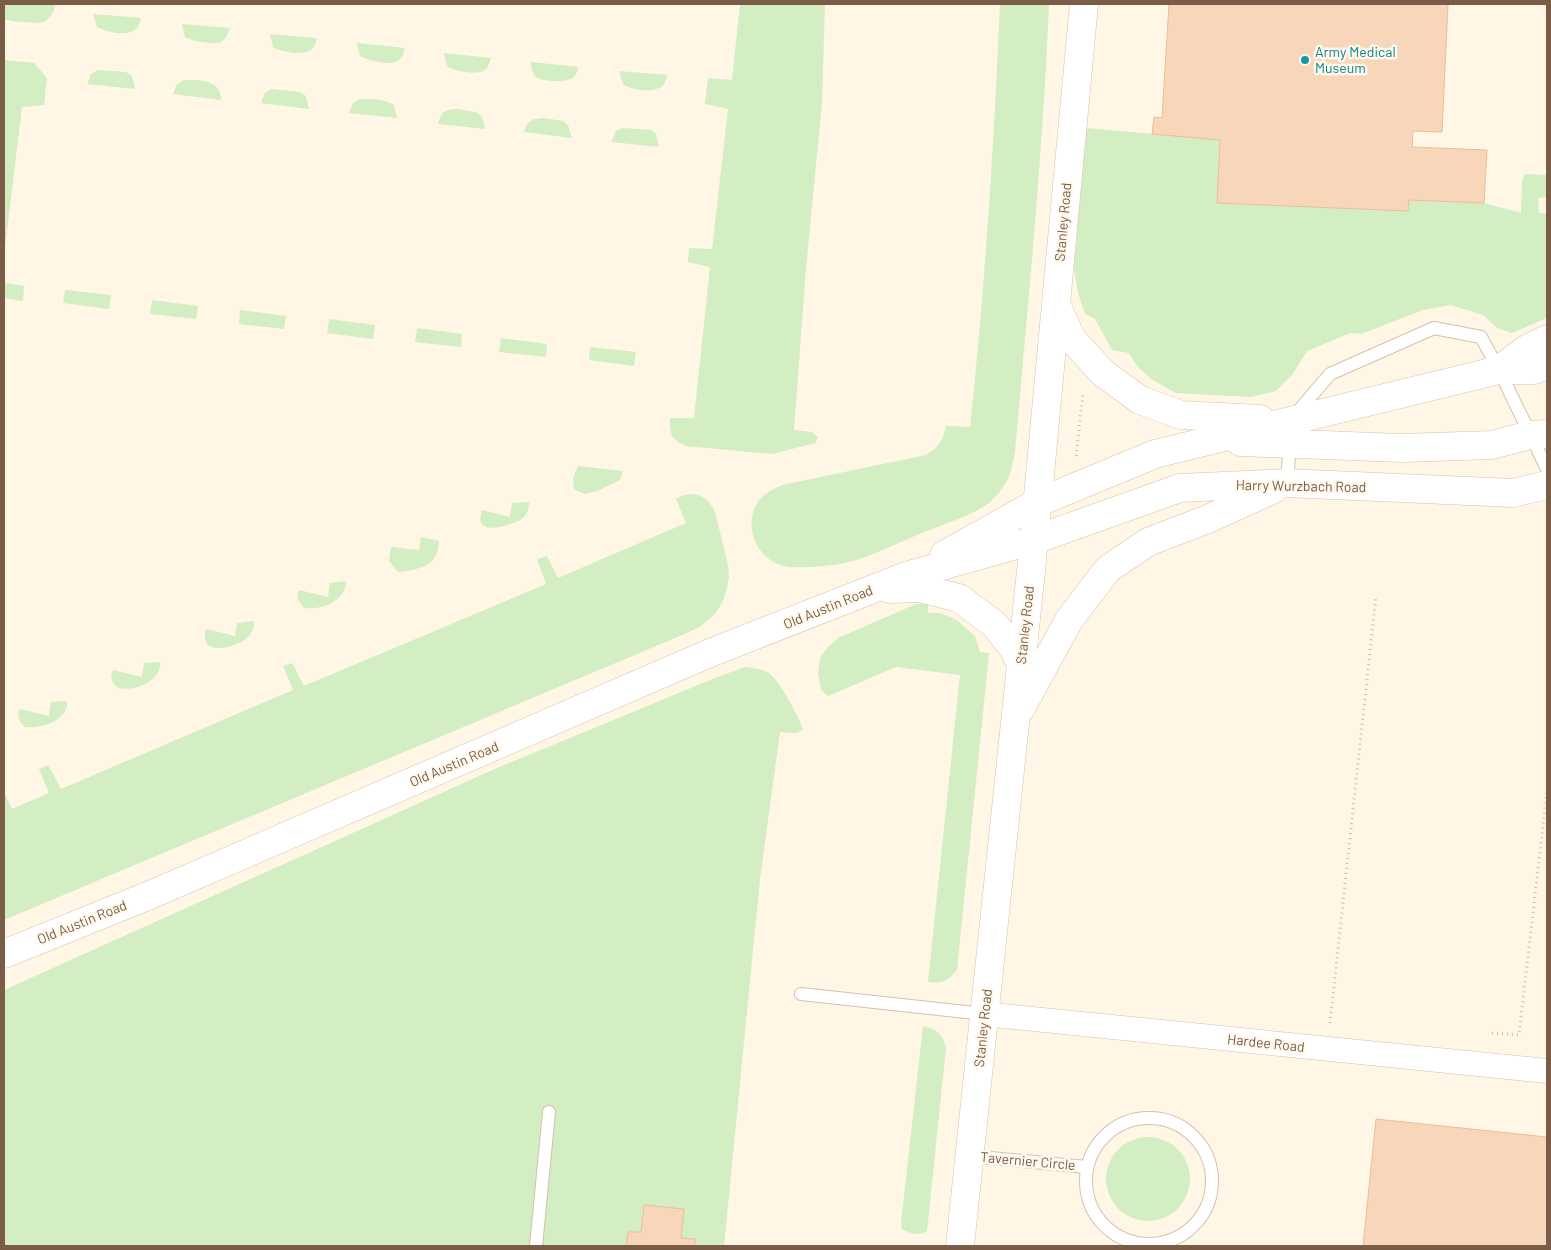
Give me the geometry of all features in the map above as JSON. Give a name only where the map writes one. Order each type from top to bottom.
[{"type":"street","name":"Stanley Road","points":[[960,1246],[1034,540],[1084,4]]},
{"type":"street","points":[[1056,302],[1071,338],[1103,374],[1140,400],[1181,415],[1290,432],[1324,446],[1402,448],[1492,445],[1542,430]]},
{"type":"street","points":[[1499,370],[1525,350],[1547,339]]},
{"type":"street","points":[[1037,503],[1154,454],[1204,441],[1290,432],[1499,370],[1534,370],[1547,365]]},
{"type":"street","points":[[1015,718],[1069,620],[1108,569],[1148,542],[1208,520],[1287,483]]},
{"type":"street","name":"Harry Wurzbach Road","points":[[1034,540],[1180,488],[1287,483],[1512,493],[1547,485]]},
{"type":"street","name":"Old Austin Road","points":[[906,576],[1037,503]]},
{"type":"street","name":"Old Austin Road","points":[[4,954],[150,895],[710,653],[906,576],[1034,540]]},
{"type":"street","points":[[871,590],[919,588],[959,598],[995,626],[1013,648],[1021,664]]},
{"type":"street","name":"Hardee Road","points":[[984,1014],[1547,1071]]},
{"type":"lane","points":[[1287,483],[1290,432],[1330,374],[1434,328],[1481,337],[1499,370],[1542,430],[1547,469]]},
{"type":"lane","points":[[801,994],[984,1014]]},
{"type":"lane","points":[[536,1246],[549,1112]]},
{"type":"lane","name":"Tavernier Circle","points":[[1144,1118],[1164,1120],[1183,1127],[1198,1140],[1211,1168],[1213,1177],[1211,1197],[1202,1217],[1186,1233],[1166,1242],[1145,1245],[1123,1239],[1105,1227],[1096,1216],[1092,1210],[1086,1189],[1087,1167],[1095,1148],[1108,1133],[1125,1123],[1144,1118]]},
{"type":"lane","name":"Tavernier Circle","points":[[970,1156],[1087,1167]]},
{"type":"path","points":[[1076,462],[1083,392]]},
{"type":"path","points":[[1330,1024],[1376,596]]},
{"type":"path","points":[[1492,1033],[1519,1035],[1547,791]]},
{"type":"green space","points":[[4,4],[56,4],[48,19],[37,23],[4,19]]},
{"type":"green space","points":[[740,4],[825,4],[822,103],[806,268],[794,430],[812,432],[818,437],[815,443],[772,454],[686,446],[674,439],[670,429],[670,418],[694,418],[710,267],[688,262],[689,248],[712,249],[728,109],[705,104],[708,78],[732,80]]},
{"type":"green space","points":[[1000,4],[1049,4],[1043,116],[1030,283],[1015,451],[1008,478],[1002,489],[985,506],[884,550],[839,564],[814,567],[789,567],[774,563],[760,549],[752,531],[753,511],[760,499],[766,494],[782,485],[926,455],[940,443],[946,426],[970,427],[988,216]]},
{"type":"green space","points":[[93,14],[141,18],[136,29],[127,33],[116,33],[97,27]]},
{"type":"green space","points":[[182,24],[230,28],[226,38],[221,42],[208,43],[185,37]]},
{"type":"green space","points":[[270,34],[317,38],[314,47],[309,51],[292,52],[273,47]]},
{"type":"green space","points":[[357,43],[405,48],[401,58],[391,63],[386,63],[369,60],[360,56]]},
{"type":"green space","points":[[444,53],[491,58],[485,70],[465,72],[447,66]]},
{"type":"green space","points":[[4,60],[34,63],[47,78],[44,105],[22,107],[4,256]]},
{"type":"green space","points":[[531,62],[579,67],[575,76],[571,79],[549,81],[536,77],[532,70]]},
{"type":"green space","points":[[98,70],[126,72],[132,76],[135,89],[87,84],[91,74]]},
{"type":"green space","points":[[619,71],[667,75],[662,86],[653,90],[642,90],[623,84]]},
{"type":"green space","points":[[184,80],[203,81],[214,84],[220,93],[221,100],[173,94],[177,84]]},
{"type":"green space","points":[[271,89],[300,92],[306,96],[309,109],[261,103],[265,93]]},
{"type":"green space","points":[[360,99],[378,100],[394,105],[397,118],[349,113],[353,103]]},
{"type":"green space","points":[[457,109],[476,112],[482,116],[485,129],[438,124],[444,112]]},
{"type":"green space","points":[[544,118],[563,121],[568,125],[572,138],[524,132],[531,121]]},
{"type":"green space","points":[[622,128],[651,130],[656,134],[659,147],[611,142],[616,131]]},
{"type":"green space","points":[[1086,128],[1220,140],[1217,203],[1408,211],[1409,200],[1484,203],[1521,213],[1522,181],[1525,174],[1547,175],[1547,197],[1538,198],[1539,213],[1547,213],[1547,318],[1512,333],[1497,328],[1483,315],[1451,305],[1423,310],[1361,334],[1350,333],[1307,351],[1292,375],[1276,391],[1251,397],[1176,393],[1151,379],[1137,366],[1129,353],[1112,350],[1095,319],[1085,314],[1078,293],[1074,269]]},
{"type":"green space","points":[[4,283],[24,286],[23,301],[4,298]]},
{"type":"green space","points":[[65,290],[111,295],[109,309],[63,303]]},
{"type":"green space","points":[[152,300],[198,306],[196,319],[150,314]]},
{"type":"green space","points":[[240,310],[286,316],[284,329],[239,324]]},
{"type":"green space","points":[[329,319],[375,325],[373,339],[327,333]]},
{"type":"green space","points":[[417,328],[462,334],[461,347],[415,342]]},
{"type":"green space","points":[[501,338],[547,344],[546,357],[499,352]]},
{"type":"green space","points":[[590,347],[636,352],[634,366],[589,360]]},
{"type":"green space","points":[[578,466],[623,471],[620,480],[597,491],[585,494],[574,489],[573,478]]},
{"type":"green space","points":[[694,494],[707,500],[715,512],[728,565],[729,577],[723,601],[716,613],[701,626],[4,920],[4,792],[12,809],[49,793],[39,769],[48,765],[61,789],[293,690],[283,666],[292,663],[304,686],[546,584],[537,559],[547,556],[558,578],[686,523],[676,499],[684,495]]},
{"type":"green space","points":[[529,502],[526,514],[517,521],[493,528],[488,528],[481,523],[482,510],[510,517],[512,503]]},
{"type":"green space","points":[[421,537],[439,541],[435,557],[424,566],[414,570],[398,572],[389,561],[391,547],[419,550]]},
{"type":"green space","points":[[346,581],[342,594],[325,606],[304,608],[298,599],[299,590],[328,597],[330,583]]},
{"type":"green space","points":[[916,604],[928,604],[928,613],[940,613],[957,620],[975,636],[980,652],[989,653],[957,970],[945,981],[938,982],[928,982],[960,675],[896,667],[828,696],[821,690],[818,674],[820,658],[838,638]]},
{"type":"green space","points":[[254,621],[250,634],[244,640],[229,647],[213,647],[208,644],[205,638],[206,629],[235,636],[237,623]]},
{"type":"green space","points":[[160,662],[157,675],[146,684],[124,689],[118,688],[113,683],[111,677],[113,670],[142,677],[144,663]]},
{"type":"green space","points":[[745,667],[765,671],[775,679],[798,717],[803,730],[797,733],[780,732],[760,879],[724,1246],[4,1246],[4,990],[497,768]]},
{"type":"green space","points":[[67,701],[64,713],[53,722],[31,727],[25,727],[21,723],[18,714],[20,709],[49,716],[51,702]]},
{"type":"green space","points":[[923,1026],[939,1033],[946,1048],[927,1231],[918,1234],[902,1229],[901,1223]]},
{"type":"green space","points":[[1148,1137],[1164,1140],[1178,1149],[1187,1163],[1190,1179],[1187,1195],[1178,1209],[1164,1218],[1148,1221],[1132,1218],[1118,1209],[1109,1195],[1106,1179],[1109,1163],[1118,1149],[1132,1140]]},
{"type":"building","name":"Army Medical Museum","points":[[1169,4],[1448,4],[1442,132],[1413,131],[1412,147],[1487,150],[1484,203],[1409,200],[1408,211],[1217,203],[1220,140],[1152,134],[1154,117],[1162,118]]},
{"type":"building","points":[[1376,1119],[1547,1137],[1547,1246],[1363,1246]]},
{"type":"building","points":[[644,1205],[684,1209],[681,1238],[695,1239],[695,1246],[626,1246],[628,1232],[641,1232]]},
{"type":"place","name":"Army Medical Museum","points":[[1305,60]]}]
